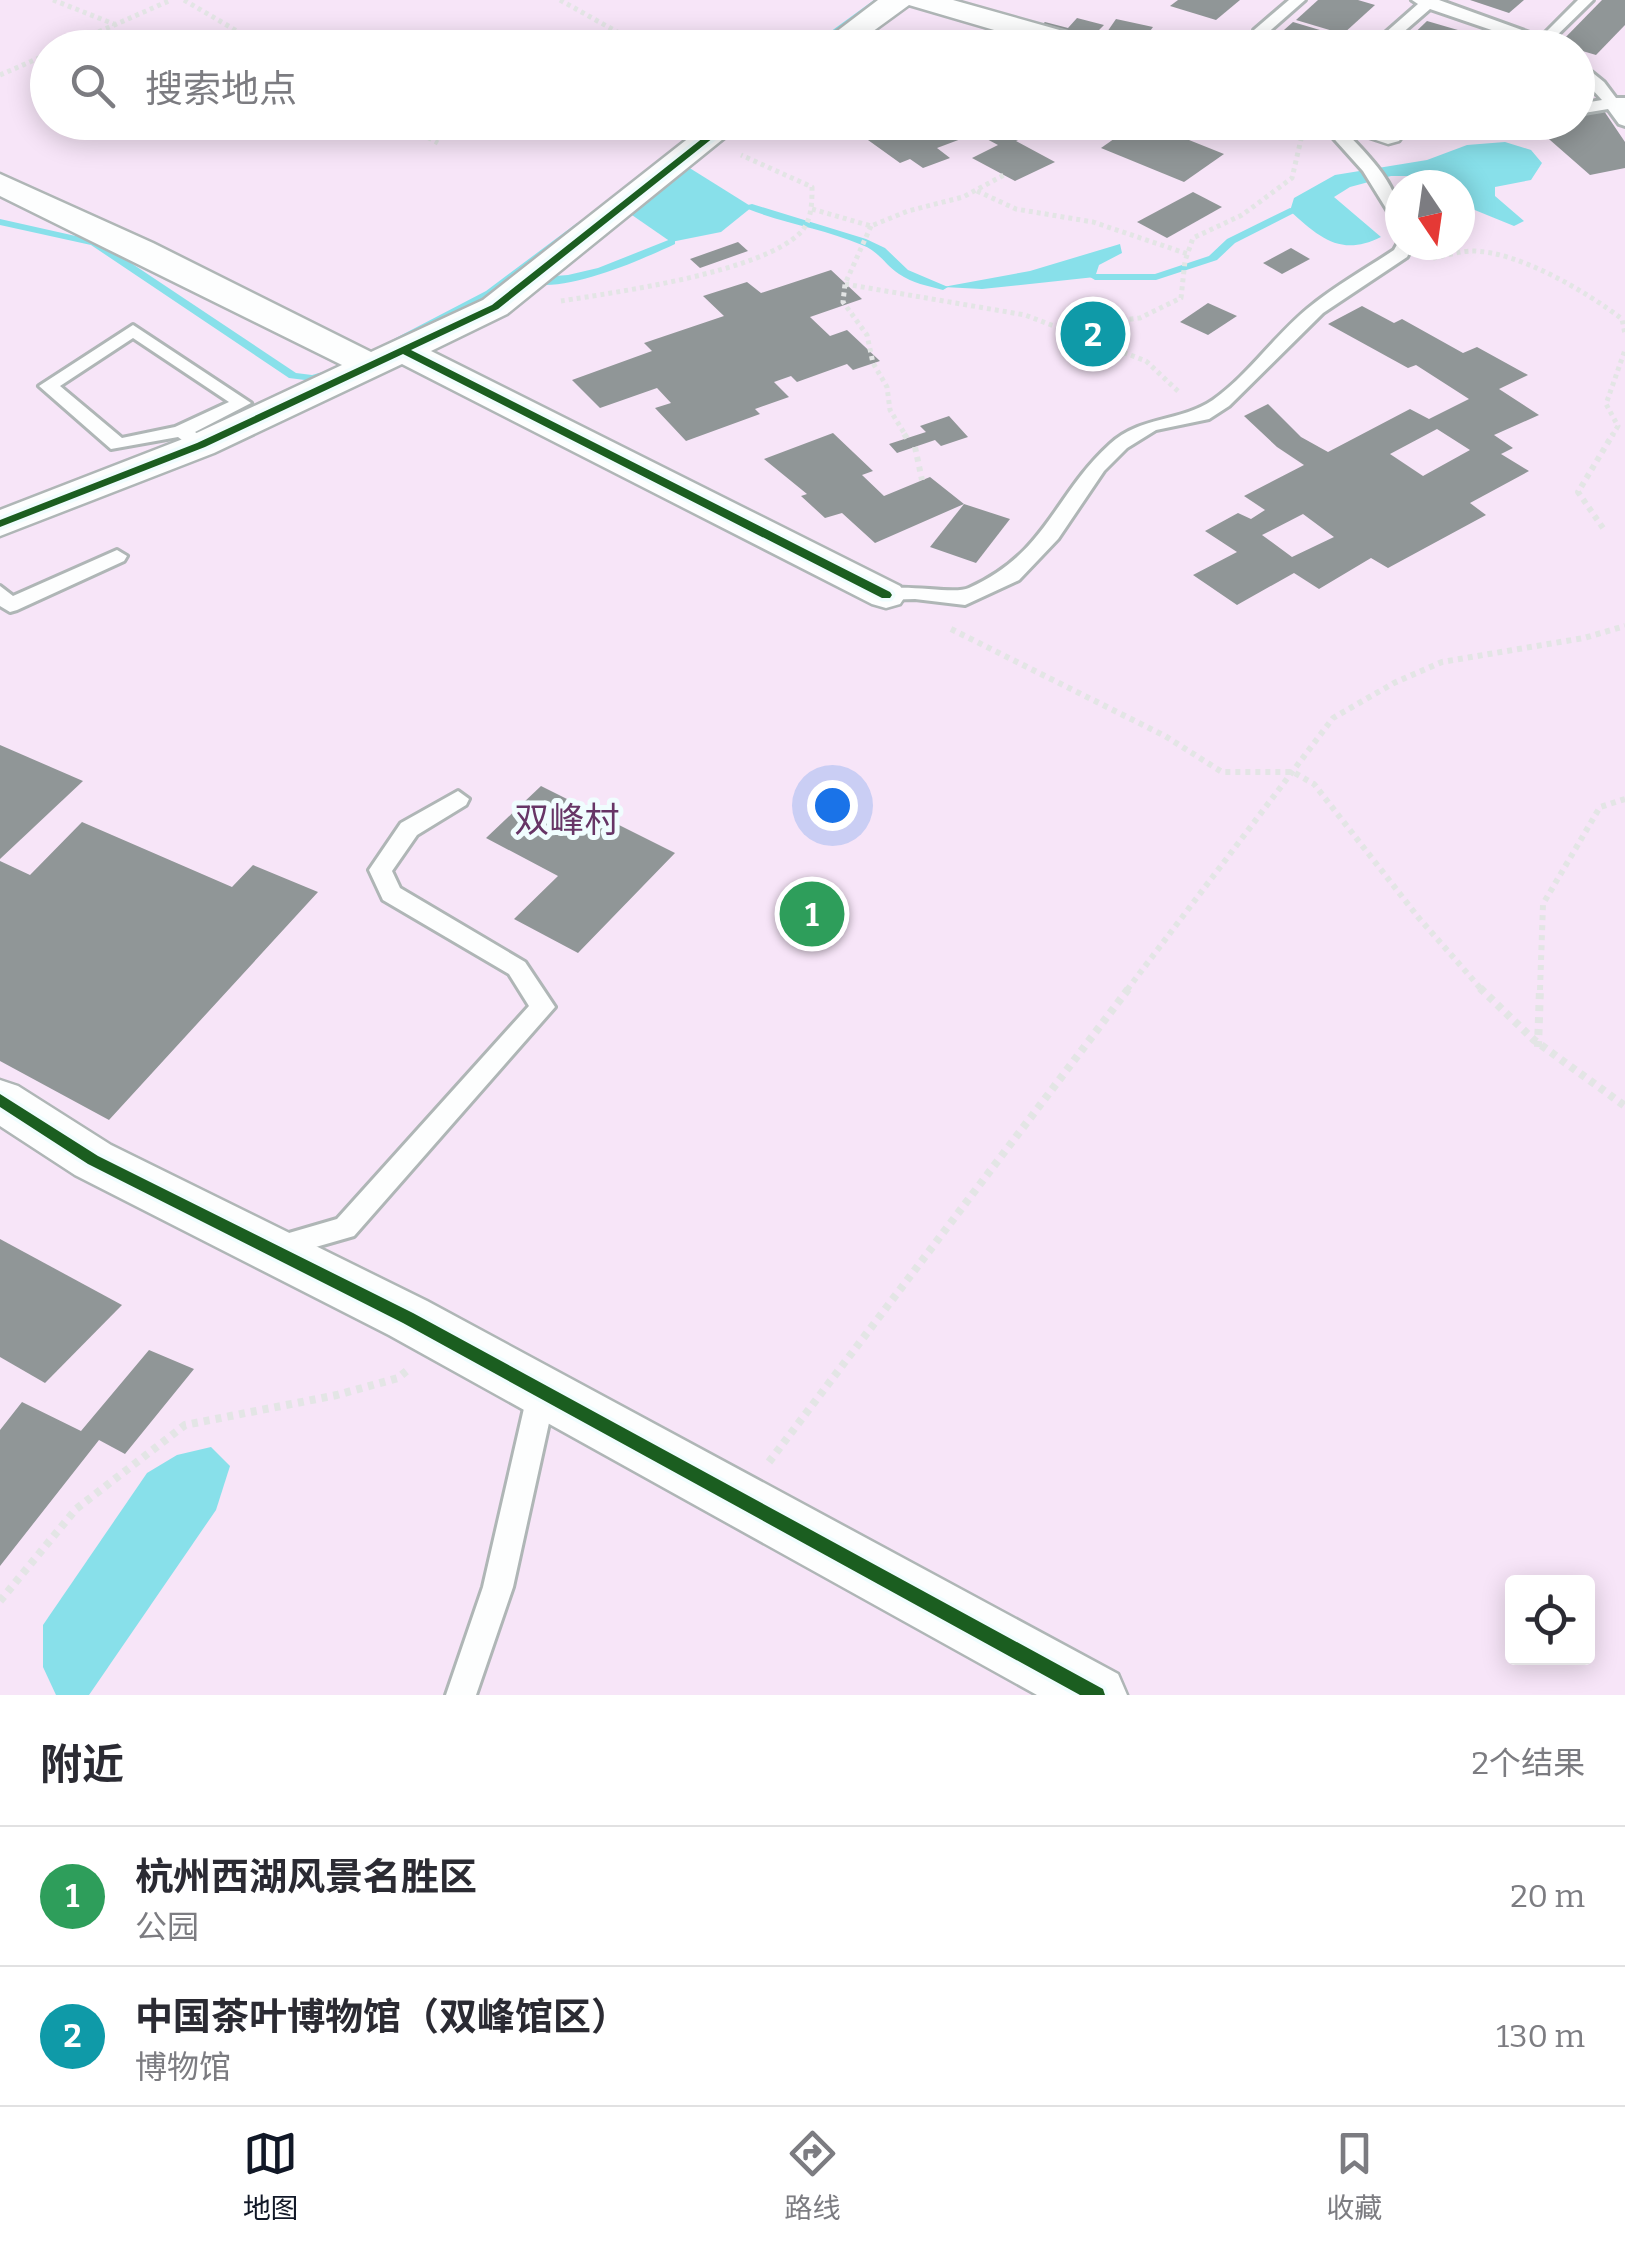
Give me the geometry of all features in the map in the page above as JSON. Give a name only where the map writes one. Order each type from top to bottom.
[{"type":"street","points":[[855,30],[897,0]]},
{"type":"street","points":[[920,0],[1027,30]]},
{"type":"street","points":[[0,524],[517,290],[707,140]]},
{"type":"street","points":[[0,184],[886,596]]},
{"type":"street","points":[[0,1100],[93,1160],[445,1339],[1097,1695]]},
{"type":"lane","points":[[1263,30],[1298,0]]},
{"type":"lane","points":[[1561,30],[1586,0]]},
{"type":"lane","points":[[1395,30],[1426,1],[1506,30]]},
{"type":"lane","points":[[1595,81],[1618,102],[1625,121]]},
{"type":"lane","points":[[1344,140],[1370,168],[1385,192]]},
{"type":"lane","points":[[886,596],[915,592],[965,598],[1012,575],[1051,535],[1097,467],[1120,444],[1150,426],[1202,414],[1223,402],[1317,310],[1391,260]]},
{"type":"lane","points":[[133,330],[242,403],[191,438],[118,445],[48,386],[133,330]]},
{"type":"lane","points":[[0,594],[10,604],[117,556]]},
{"type":"lane","points":[[270,1249],[345,1228],[543,1006],[517,968],[391,894],[380,870],[409,828],[458,799]]},
{"type":"lane","points":[[461,1695],[498,1586],[542,1391]]},
{"type":"path","points":[[53,0],[115,24]]},
{"type":"path","points":[[102,30],[171,0]]},
{"type":"path","points":[[184,0],[235,30]]},
{"type":"path","points":[[560,0],[614,30]]},
{"type":"path","points":[[0,75],[30,62]]},
{"type":"path","points":[[431,140],[438,144]]},
{"type":"path","points":[[517,290],[629,291],[764,254],[802,232],[812,209],[812,187],[730,140]]},
{"type":"path","points":[[1060,326],[1108,326],[1168,308],[1181,298],[1194,238],[1242,215],[1292,178],[1300,140]]},
{"type":"path","points":[[812,209],[871,226],[976,192],[1004,175]]},
{"type":"path","points":[[976,192],[1016,209],[1094,222],[1188,254]]},
{"type":"path","points":[[871,226],[844,284],[843,302],[868,334],[873,363],[887,387],[890,410],[907,438]]},
{"type":"path","points":[[1382,265],[1474,251],[1523,264],[1585,290],[1622,319],[1625,334]]},
{"type":"path","points":[[844,284],[1025,315],[1060,326],[1146,361],[1202,414]]},
{"type":"path","points":[[1603,528],[1578,492],[1618,426],[1606,404],[1625,350]]},
{"type":"path","points":[[914,447],[922,480]]},
{"type":"path","points":[[886,596],[1165,736],[1222,772],[1294,772],[1314,784],[1488,1000],[1538,1047],[1625,1106]]},
{"type":"path","points":[[740,1500],[1333,718],[1374,693],[1456,658],[1598,637],[1625,626]]},
{"type":"path","points":[[1538,1047],[1543,904],[1600,807],[1625,799]]},
{"type":"path","points":[[0,1601],[76,1509],[185,1425],[398,1378],[445,1339]]},
{"type":"shaded area","points":[[0,0],[1625,0],[1625,1695],[0,1695]]},
{"type":"water","points":[[1505,142],[1531,150],[1542,163],[1531,180],[1495,187],[1495,196],[1524,221],[1514,226],[1475,210],[1475,170],[1385,170],[1385,178],[1350,187],[1334,197],[1381,237],[1367,243],[1332,242],[1290,211],[1294,198],[1335,175],[1427,160],[1467,145]]},
{"type":"water","points":[[688,167],[752,207],[721,232],[671,242],[629,213]]},
{"type":"water","points":[[1120,244],[1122,253],[1099,265],[1095,277],[982,289],[943,287],[1030,271]]},
{"type":"water","points":[[211,1447],[230,1466],[216,1510],[89,1695],[56,1695],[43,1667],[43,1625],[147,1473],[177,1455]]},
{"type":"building","points":[[1178,0],[1240,0],[1216,20],[1170,6]]},
{"type":"building","points":[[1318,0],[1358,0],[1375,5],[1347,30],[1330,30],[1296,20]]},
{"type":"building","points":[[1470,0],[1524,0],[1509,13]]},
{"type":"building","points":[[1602,0],[1625,0],[1625,25],[1596,55],[1595,30],[1573,30]]},
{"type":"building","points":[[1077,18],[1104,25],[1099,30],[1039,27],[1045,22],[1068,28]]},
{"type":"building","points":[[1116,19],[1153,27],[1151,30],[1108,30]]},
{"type":"building","points":[[1427,21],[1458,30],[1418,30]]},
{"type":"building","points":[[1293,22],[1320,30],[1284,30]]},
{"type":"building","points":[[1604,111],[1625,142],[1625,168],[1590,175],[1550,140],[1595,140],[1595,113]]},
{"type":"building","points":[[868,140],[958,140],[937,148],[950,158],[923,168],[910,159],[900,163]]},
{"type":"building","points":[[989,140],[1018,140],[1055,162],[1015,181],[972,158],[998,145]]},
{"type":"building","points":[[1112,140],[1189,140],[1224,154],[1184,182],[1101,148]]},
{"type":"building","points":[[1193,192],[1222,207],[1167,238],[1137,222]]},
{"type":"building","points":[[738,242],[748,251],[700,268],[690,259]]},
{"type":"building","points":[[1291,248],[1310,259],[1282,274],[1263,263]]},
{"type":"building","points":[[831,270],[862,299],[810,317],[830,336],[847,330],[880,361],[853,370],[847,364],[797,382],[791,376],[774,382],[789,397],[755,409],[760,414],[686,441],[655,408],[671,403],[657,388],[600,408],[572,380],[652,351],[644,343],[724,316],[703,296],[747,282],[761,293]]},
{"type":"building","points":[[1208,303],[1237,316],[1208,335],[1180,322]]},
{"type":"building","points":[[1362,306],[1394,323],[1402,319],[1463,353],[1477,347],[1528,375],[1499,389],[1539,415],[1494,435],[1513,448],[1501,454],[1529,471],[1470,503],[1486,515],[1388,568],[1371,558],[1319,589],[1294,573],[1237,605],[1193,575],[1237,552],[1205,531],[1238,513],[1251,519],[1265,510],[1244,496],[1304,465],[1277,447],[1244,416],[1268,404],[1301,437],[1328,452],[1410,409],[1429,419],[1469,399],[1416,365],[1408,368],[1328,324]],"holes":[[[1437,429],[1470,450],[1423,476],[1390,454]],[[1303,514],[1334,537],[1292,557],[1262,535]]]},
{"type":"building","points":[[949,416],[968,437],[941,446],[935,440],[897,453],[889,444],[926,432],[920,426]]},
{"type":"building","points":[[833,433],[873,471],[862,475],[884,496],[930,477],[964,504],[875,543],[842,513],[825,518],[801,496],[807,494],[764,459]]},
{"type":"building","points":[[964,504],[1010,519],[976,563],[930,547]]},
{"type":"building","points":[[0,745],[83,781],[0,859]]},
{"type":"building","points":[[541,786],[675,853],[578,953],[514,919],[558,876],[486,838]]},
{"type":"building","points":[[82,822],[232,887],[253,865],[318,892],[109,1120],[0,1061],[0,861],[30,875]]},
{"type":"building","points":[[0,1239],[122,1305],[45,1383],[0,1357]]},
{"type":"building","points":[[149,1350],[194,1369],[125,1454],[99,1440],[0,1566],[0,1430],[22,1402],[81,1431]]},
{"type":"waterway","points":[[838,30],[880,0]]},
{"type":"waterway","points":[[752,207],[863,241],[881,250],[904,272],[943,287]]},
{"type":"waterway","points":[[1095,277],[1156,277],[1213,258],[1231,241],[1290,211]]},
{"type":"waterway","points":[[0,222],[94,243],[293,376],[313,378],[333,372]]},
{"type":"waterway","points":[[397,340],[490,293],[577,226]]},
{"type":"waterway","points":[[529,281],[602,270],[671,242]]},
{"type":"cycle path","points":[[0,524],[201,445],[495,307],[706,140]]},
{"type":"cycle path","points":[[404,351],[886,595]]},
{"type":"cycle path","points":[[0,1100],[93,1160],[408,1318],[1097,1695]]},
{"type":"place","name":"中国茶叶博物馆（双峰馆区）","points":[[1093,334]]},
{"type":"place","name":"杭州西湖风景名胜区","points":[[812,914]]},
{"type":"district","name":"双峰村","points":[[567,820]]}]
